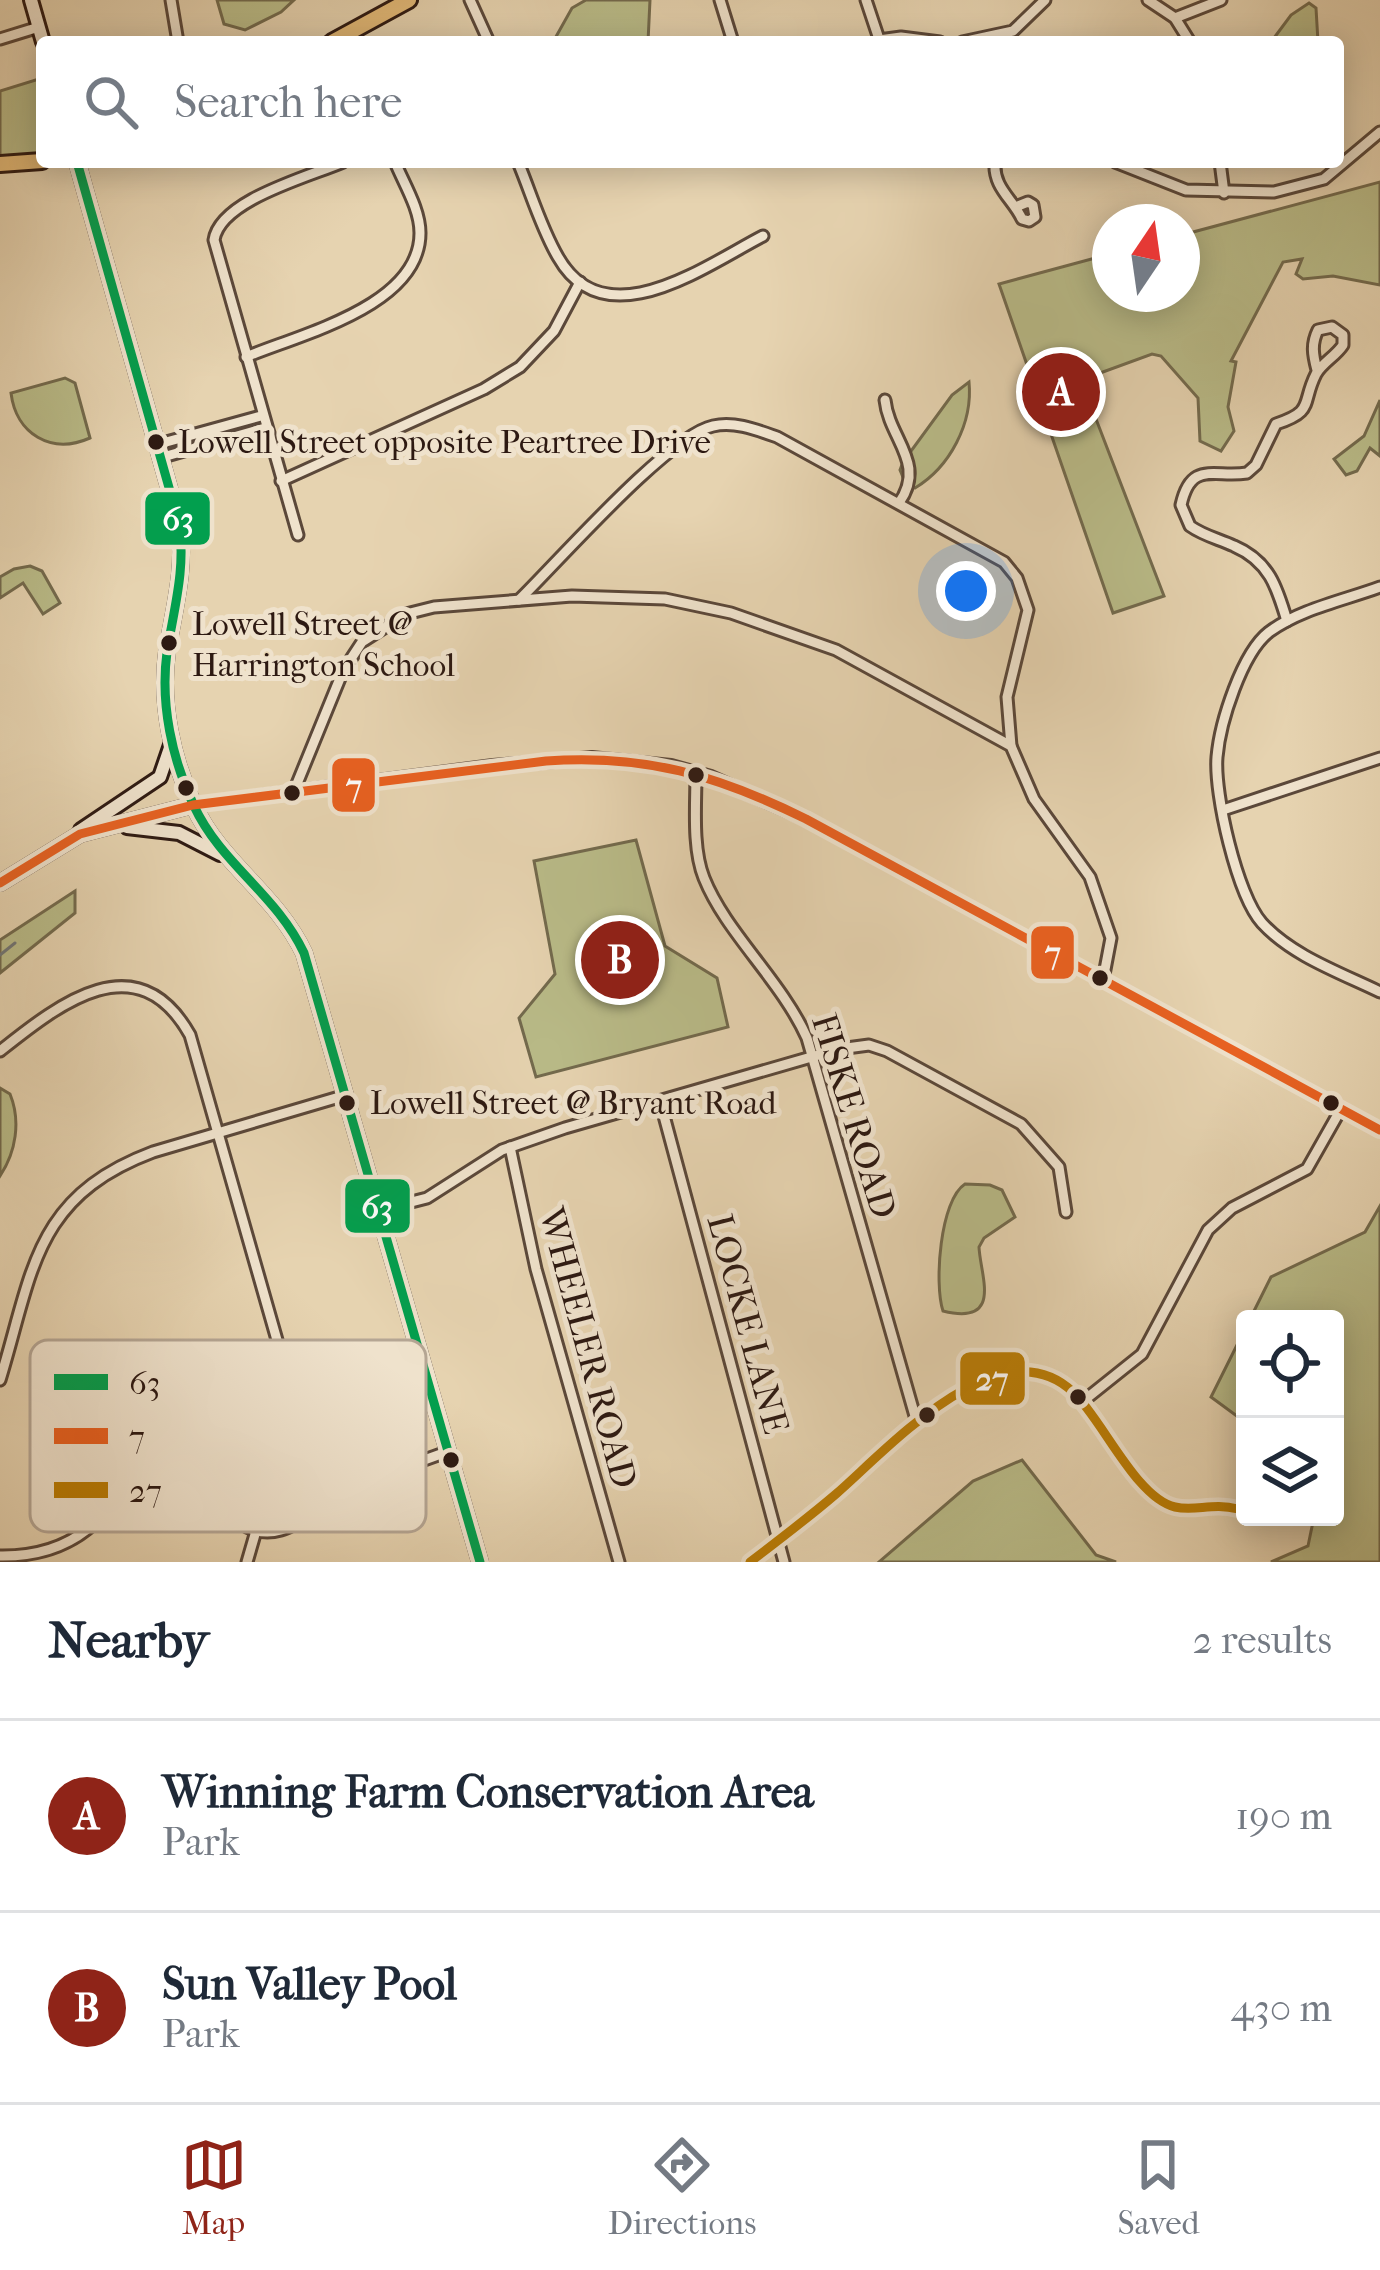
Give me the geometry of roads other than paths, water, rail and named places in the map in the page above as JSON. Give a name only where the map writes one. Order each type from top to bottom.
[{"type":"main road","points":[[32,0],[42,36]]},
{"type":"main road","points":[[343,36],[409,0]]},
{"type":"main road","points":[[0,164],[36,161]]},
{"type":"main road","points":[[79,168],[178,518],[182,554],[166,660],[172,742],[194,806],[218,846],[285,917],[304,953],[417,1340]]},
{"type":"main road","points":[[0,883],[160,777],[172,742]]},
{"type":"main road","points":[[70,838],[194,806]]},
{"type":"main road","points":[[89,830],[147,827],[178,833],[213,849],[251,879]]},
{"type":"main road","points":[[426,1370],[480,1562]]},
{"type":"street","points":[[171,0],[177,36]]},
{"type":"street","points":[[470,0],[488,36]]},
{"type":"street","points":[[720,0],[731,36]]},
{"type":"street","points":[[866,0],[877,36]]},
{"type":"street","points":[[990,36],[1013,31],[1046,0]]},
{"type":"street","points":[[1148,0],[1175,18],[1186,36]]},
{"type":"street","points":[[1175,18],[1221,0]]},
{"type":"street","points":[[0,39],[39,27]]},
{"type":"street","points":[[1344,162],[1380,132]]},
{"type":"street","points":[[298,535],[216,253],[216,229],[240,205],[329,168]]},
{"type":"street","points":[[246,357],[378,301],[404,279],[416,256],[419,225],[397,168]]},
{"type":"street","points":[[520,168],[558,258],[580,282],[595,290],[635,296],[656,291],[763,236]]},
{"type":"street","points":[[994,168],[1003,196],[1018,206]]},
{"type":"street","points":[[1148,168],[1186,190],[1224,194],[1305,187],[1337,168]]},
{"type":"street","points":[[1221,168],[1224,194]]},
{"type":"street","points":[[281,482],[484,389],[520,367],[554,331],[580,282]]},
{"type":"street","points":[[1287,621],[1280,592],[1263,565],[1252,555],[1190,526],[1181,505],[1191,481],[1203,473],[1247,473],[1256,465],[1276,424],[1299,416],[1306,408],[1317,370],[1343,345],[1343,335],[1333,327],[1318,330],[1315,336],[1317,370]]},
{"type":"street","points":[[885,400],[887,422],[908,451],[911,469],[908,491],[899,503]]},
{"type":"street","points":[[161,450],[261,416]]},
{"type":"street","points":[[519,600],[669,450],[713,425],[753,428],[777,437],[1004,562],[1024,593],[1028,610],[1007,697],[1011,746],[1034,799],[1090,877],[1111,938],[1102,980]]},
{"type":"street","points":[[161,450],[265,428]]},
{"type":"street","points":[[1380,587],[1287,621],[1252,649],[1216,758],[1239,882],[1264,926],[1310,958],[1380,992]]},
{"type":"street","points":[[294,790],[343,671],[362,642],[406,614],[434,607],[572,596],[665,599],[771,624],[836,650],[1011,746]]},
{"type":"street","points":[[194,806],[294,790],[592,758],[697,773],[806,819],[1380,1130]]},
{"type":"street","points":[[1223,810],[1380,758]]},
{"type":"street","name":"FISKE ROAD","points":[[697,773],[704,878],[796,1013],[813,1056],[917,1423]]},
{"type":"street","points":[[0,1051],[66,1001],[88,991],[116,986],[147,994],[176,1014],[190,1035],[277,1340]]},
{"type":"street","points":[[380,1210],[427,1198],[510,1148],[852,1046],[877,1047],[1021,1124],[1059,1167],[1066,1212]]},
{"type":"street","points":[[0,1380],[33,1262],[59,1216],[76,1197],[130,1160],[214,1130],[347,1094]]},
{"type":"street","name":"LOCKE LANE","points":[[660,1101],[784,1562]]},
{"type":"street","points":[[1082,1402],[1132,1366],[1145,1350],[1208,1230],[1232,1208],[1306,1169],[1341,1109]]},
{"type":"street","name":"WHEELER ROAD","points":[[510,1148],[536,1269],[619,1562]]},
{"type":"street","points":[[0,1328],[14,1331]]},
{"type":"street","points":[[750,1562],[917,1423],[968,1388],[1019,1372],[1051,1376],[1082,1402],[1133,1471],[1163,1502],[1178,1508],[1215,1504],[1236,1509]]},
{"type":"street","points":[[426,1459],[449,1450]]},
{"type":"street","points":[[0,1556],[52,1550],[86,1532]]},
{"type":"street","points":[[247,1562],[256,1532]]},
{"type":"waterway","points":[[0,955],[15,943]]},
{"type":"place","name":"Winning Farm Conservation Area","points":[[1061,392]]},
{"type":"place","name":"Lowell Street opposite Peartree Drive","points":[[156,442]]},
{"type":"place","name":"Lowell Street @ Harrington School","points":[[169,643]]},
{"type":"place","name":"Sun Valley Pool","points":[[620,960]]},
{"type":"place","name":"Lowell Street @ Bryant Road","points":[[347,1103]]}]
